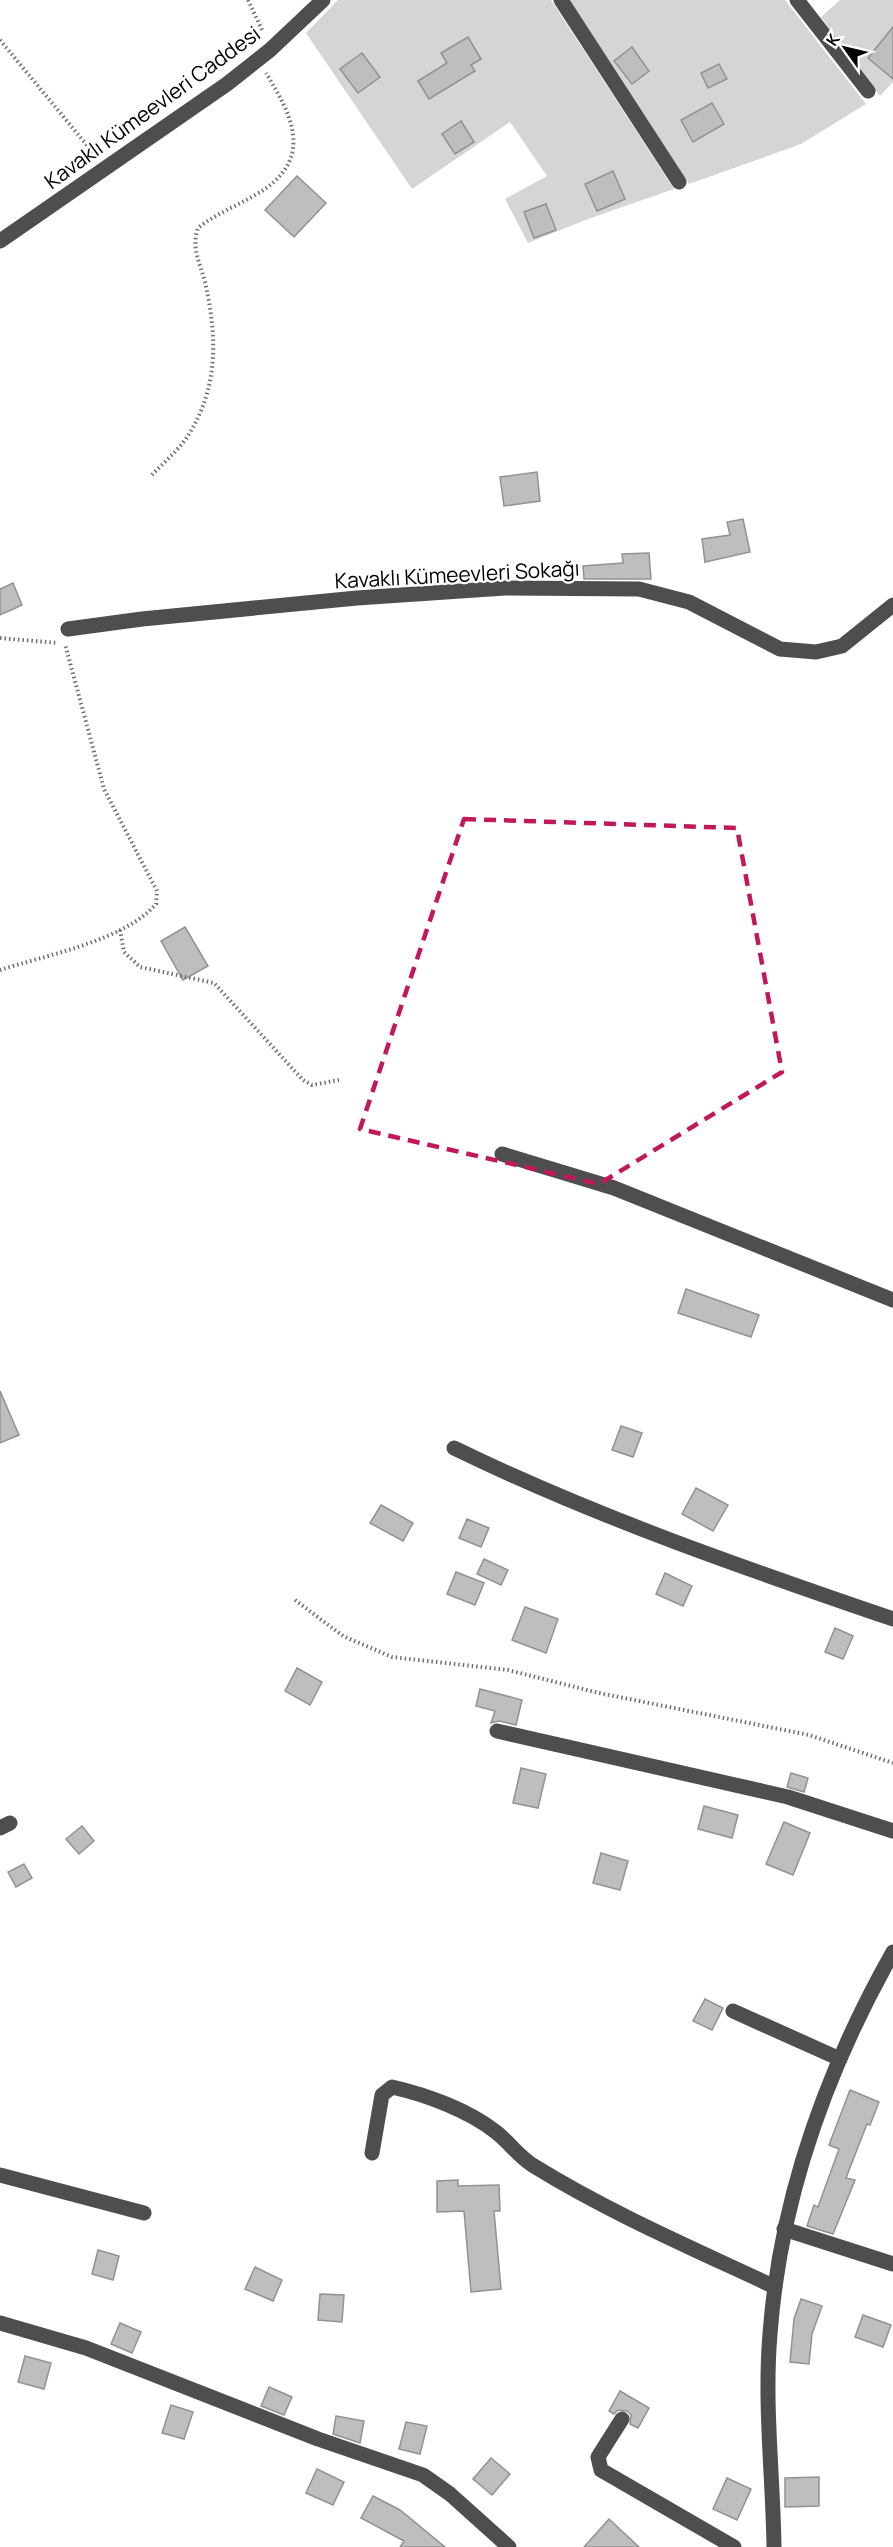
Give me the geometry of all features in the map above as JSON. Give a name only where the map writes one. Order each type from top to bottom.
[{"type":"street","name":"Kavaklı Kümeevleri Caddesi","points":[[0,241],[257,60],[323,0]]},
{"type":"street","points":[[561,0],[679,182]]},
{"type":"street","points":[[797,0],[868,91]]},
{"type":"street","name":"Kavaklı Kümeevleri Sokağı","points":[[68,629],[142,619],[357,598],[505,588],[621,588],[657,592],[674,597],[780,649],[816,652],[842,646],[893,605]]},
{"type":"street","points":[[502,1154],[614,1188],[893,1300]]},
{"type":"street","points":[[454,1448],[614,1519],[698,1552],[893,1619]]},
{"type":"street","points":[[497,1731],[788,1797],[893,1831]]},
{"type":"street","points":[[774,2547],[768,2370],[775,2287],[784,2229],[804,2153],[840,2059],[893,1952]]},
{"type":"street","points":[[733,2011],[840,2059]]},
{"type":"street","points":[[372,2153],[382,2095],[392,2087],[408,2091],[484,2124],[523,2158],[555,2178],[658,2232],[775,2287]]},
{"type":"street","points":[[0,2175],[144,2213]]},
{"type":"street","points":[[784,2229],[893,2264]]},
{"type":"street","points":[[0,2323],[86,2348],[307,2435],[423,2475],[450,2494],[509,2547]]},
{"type":"street","points":[[622,2420],[598,2457],[601,2470],[734,2547]]},
{"type":"path","points":[[248,0],[270,50]]},
{"type":"path","points":[[0,40],[105,167]]},
{"type":"path","points":[[152,476],[188,435],[204,405],[214,363],[214,334],[210,306],[194,240],[198,228],[265,189],[283,174],[296,149],[294,136],[278,92],[257,60]]},
{"type":"path","points":[[0,638],[65,644],[104,789],[157,891],[156,904],[131,926],[30,963],[0,970]]},
{"type":"path","points":[[120,930],[124,952],[140,967],[214,983],[303,1080],[312,1085],[339,1080]]},
{"type":"path","points":[[295,1600],[358,1645],[393,1657],[507,1670],[599,1694],[809,1735],[893,1763]]},
{"type":"highlighted area","points":[[464,819],[737,828],[782,1072],[599,1184],[360,1129]]},
{"type":"shaded area","points":[[338,0],[551,0],[674,189],[528,243],[505,199],[547,176],[510,122],[412,189],[306,33]]},
{"type":"shaded area","points":[[570,0],[785,0],[866,104],[801,144],[689,184]]},
{"type":"shaded area","points":[[840,0],[893,0],[893,82],[880,96],[821,17]]},
{"type":"building","points":[[893,27],[893,79],[868,58]]},
{"type":"building","points":[[468,37],[481,59],[471,65],[475,71],[429,99],[418,81],[447,63],[441,53]]},
{"type":"building","points":[[632,47],[649,71],[632,84],[614,61]]},
{"type":"building","points":[[362,53],[380,77],[358,93],[340,69]]},
{"type":"building","points":[[719,64],[727,79],[708,88],[701,73]]},
{"type":"building","points":[[712,103],[724,124],[693,142],[681,120]]},
{"type":"building","points":[[461,121],[474,142],[455,154],[442,134]]},
{"type":"building","points":[[613,171],[625,199],[597,211],[585,184]]},
{"type":"building","points":[[297,176],[326,203],[294,237],[265,210]]},
{"type":"building","points":[[546,204],[556,230],[534,238],[524,212]]},
{"type":"building","points":[[537,472],[540,501],[504,506],[500,477]]},
{"type":"building","points":[[743,519],[750,552],[705,562],[702,539],[730,535],[727,522]]},
{"type":"building","points":[[649,553],[651,579],[584,579],[583,566],[623,563],[622,554]]},
{"type":"building","points":[[13,583],[22,605],[0,615],[0,589]]},
{"type":"building","points":[[185,927],[208,966],[183,980],[161,941]]},
{"type":"building","points":[[686,1289],[759,1315],[751,1337],[678,1313]]},
{"type":"building","points":[[0,1391],[19,1435],[0,1443]]},
{"type":"building","points":[[621,1426],[642,1433],[633,1457],[612,1450]]},
{"type":"building","points":[[696,1488],[728,1505],[713,1531],[682,1514]]},
{"type":"building","points":[[381,1505],[413,1523],[403,1541],[370,1523]]},
{"type":"building","points":[[467,1519],[489,1528],[481,1547],[459,1538]]},
{"type":"building","points":[[484,1559],[508,1570],[501,1585],[477,1574]]},
{"type":"building","points":[[456,1572],[484,1583],[475,1605],[447,1594]]},
{"type":"building","points":[[665,1573],[692,1586],[683,1606],[656,1594]]},
{"type":"building","points":[[525,1607],[558,1619],[546,1653],[512,1640]]},
{"type":"building","points":[[835,1628],[853,1636],[843,1659],[825,1652]]},
{"type":"building","points":[[297,1668],[322,1682],[310,1705],[285,1691]]},
{"type":"building","points":[[480,1689],[522,1700],[516,1725],[499,1721],[491,1723],[495,1711],[476,1706]]},
{"type":"building","points":[[521,1768],[546,1774],[538,1808],[513,1803]]},
{"type":"building","points":[[791,1773],[808,1778],[804,1792],[787,1787]]},
{"type":"building","points":[[704,1806],[738,1815],[732,1838],[698,1829]]},
{"type":"building","points":[[784,1822],[810,1833],[793,1875],[766,1864]]},
{"type":"building","points":[[82,1826],[94,1841],[79,1854],[66,1839]]},
{"type":"building","points":[[601,1853],[628,1861],[620,1890],[593,1883]]},
{"type":"building","points":[[24,1864],[32,1878],[16,1887],[8,1872]]},
{"type":"building","points":[[705,1999],[723,2008],[712,2030],[693,2021]]},
{"type":"building","points":[[850,2090],[879,2102],[870,2125],[867,2124],[846,2178],[855,2180],[833,2234],[807,2226],[814,2205],[818,2207],[839,2149],[829,2145]]},
{"type":"building","points":[[458,2180],[458,2186],[499,2185],[500,2211],[494,2211],[501,2289],[471,2292],[464,2211],[437,2212],[437,2181]]},
{"type":"building","points":[[98,2250],[119,2256],[113,2280],[92,2274]]},
{"type":"building","points":[[255,2267],[282,2280],[273,2301],[245,2289]]},
{"type":"building","points":[[320,2294],[344,2295],[342,2322],[318,2320]]},
{"type":"building","points":[[801,2299],[822,2306],[812,2334],[809,2364],[790,2362],[794,2319]]},
{"type":"building","points":[[863,2315],[891,2325],[883,2347],[855,2337]]},
{"type":"building","points":[[120,2323],[141,2332],[132,2353],[111,2344]]},
{"type":"building","points":[[25,2356],[51,2363],[44,2389],[18,2382]]},
{"type":"building","points":[[269,2387],[292,2397],[284,2415],[261,2406]]},
{"type":"building","points":[[620,2391],[649,2408],[638,2428],[630,2424],[631,2415],[627,2411],[618,2410],[614,2414],[609,2411]]},
{"type":"building","points":[[171,2405],[193,2412],[184,2439],[162,2433]]},
{"type":"building","points":[[336,2416],[364,2421],[360,2443],[333,2434]]},
{"type":"building","points":[[406,2422],[427,2426],[420,2454],[399,2449]]},
{"type":"building","points":[[491,2458],[510,2474],[492,2495],[473,2479]]},
{"type":"building","points":[[317,2469],[344,2482],[333,2505],[306,2493]]},
{"type":"building","points":[[819,2477],[819,2506],[785,2507],[785,2478]]},
{"type":"building","points":[[727,2478],[751,2489],[737,2520],[713,2509]]},
{"type":"building","points":[[373,2496],[400,2510],[445,2547],[400,2547],[404,2541],[361,2518]]},
{"type":"building","points":[[609,2519],[639,2547],[584,2547]]}]
